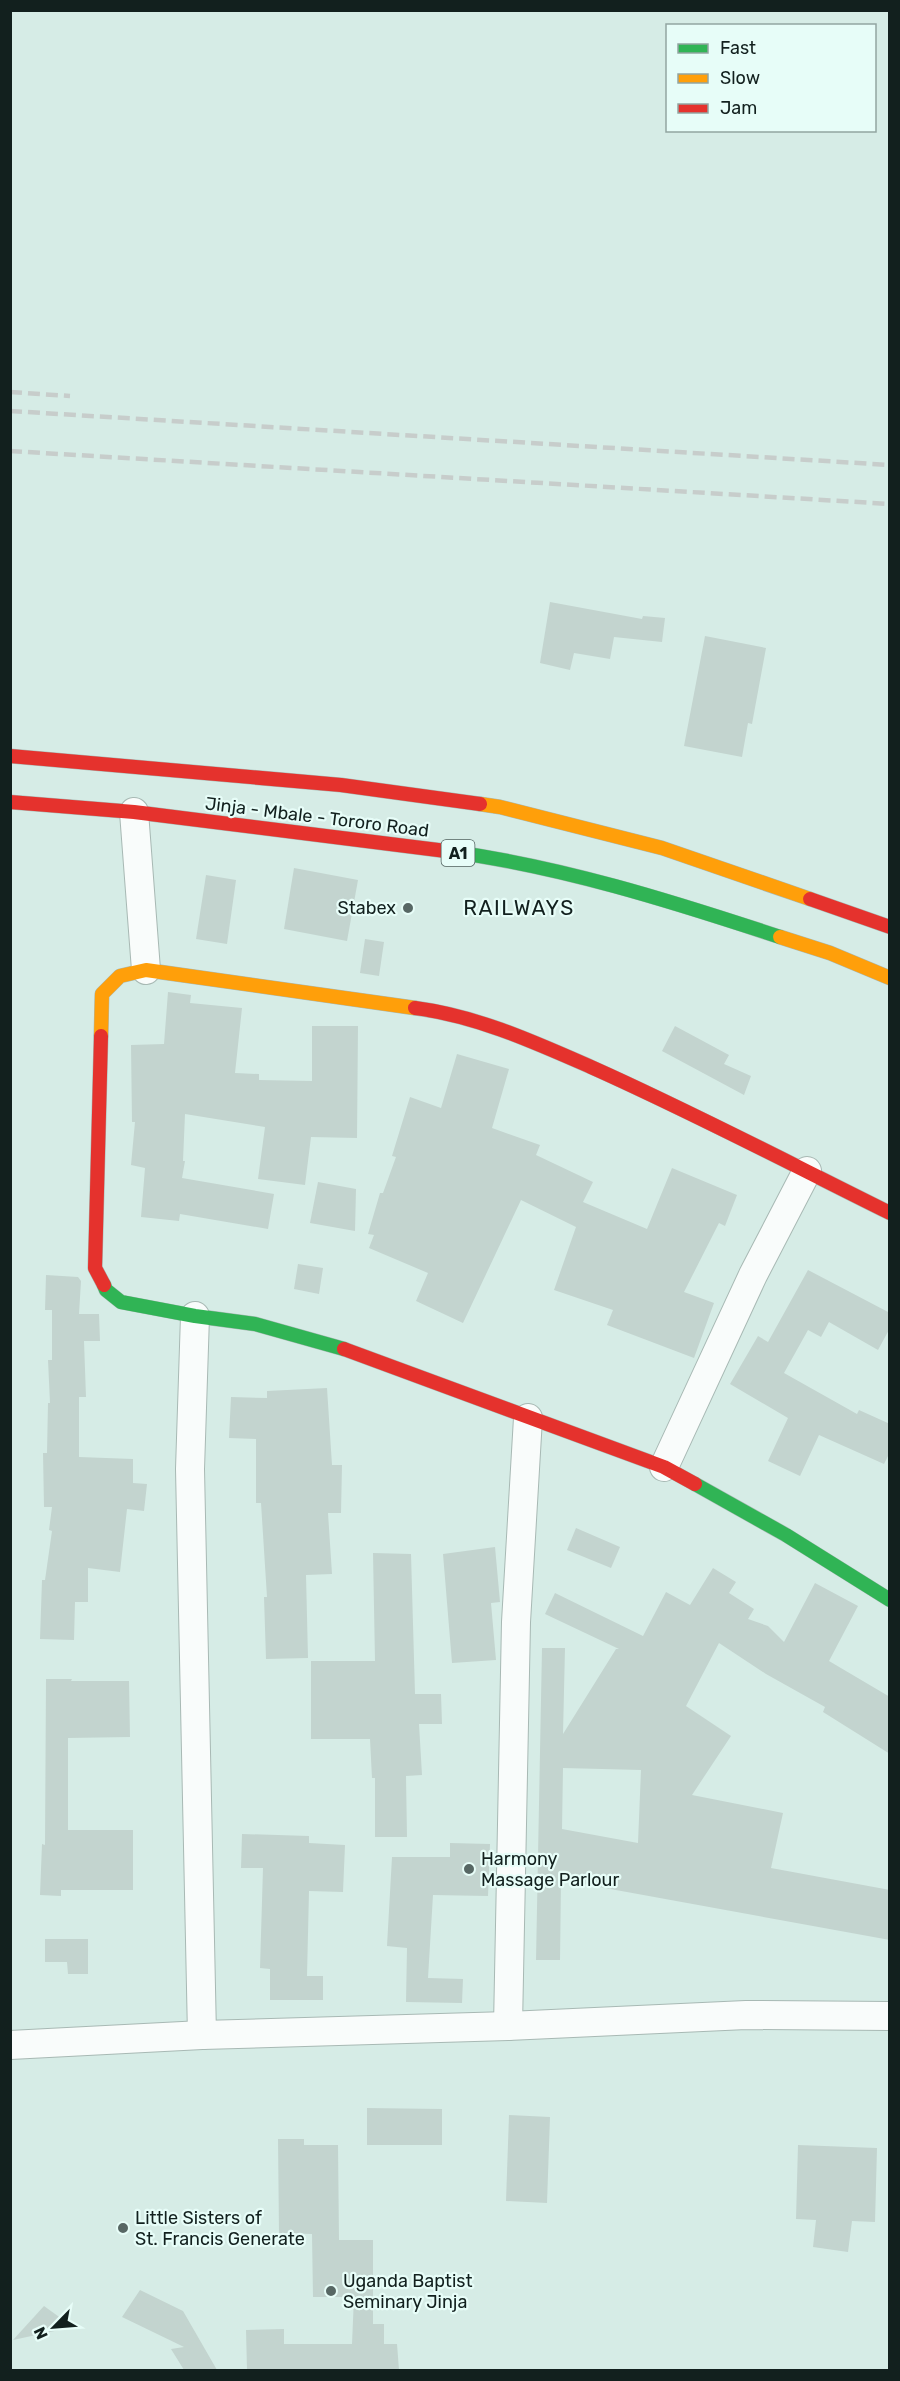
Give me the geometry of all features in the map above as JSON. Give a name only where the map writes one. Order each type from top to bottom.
[{"type":"main road","name":"Jinja - Mbale - Tororo Road","points":[[10,756],[341,785],[500,807],[662,848],[890,927]]},
{"type":"main road","name":"Jinja - Mbale - Tororo Road","points":[[10,802],[134,812],[492,857],[663,898],[830,953],[890,978]]},
{"type":"main road","points":[[890,1213],[647,1092],[549,1049],[446,1012],[146,970],[125,972],[113,978],[102,994],[95,1268],[106,1290],[121,1302],[195,1316],[255,1324],[327,1343],[664,1467],[786,1535],[890,1600]]},
{"type":"street","points":[[134,812],[146,970]]},
{"type":"street","points":[[664,1467],[753,1275],[807,1171]]},
{"type":"street","points":[[195,1316],[190,1469],[202,2035]]},
{"type":"street","points":[[508,2026],[516,1622],[528,1418]]},
{"type":"street","points":[[10,2045],[202,2035],[508,2026],[746,2014],[890,2016]]},
{"type":"building","points":[[550,602],[642,619],[643,616],[665,618],[662,642],[614,637],[610,659],[574,653],[570,670],[540,663]]},
{"type":"building","points":[[705,636],[766,648],[752,724],[748,723],[742,757],[684,746]]},
{"type":"building","points":[[294,868],[358,880],[347,941],[284,929]]},
{"type":"building","points":[[206,875],[236,880],[227,944],[196,939]]},
{"type":"building","points":[[365,939],[384,942],[379,976],[360,973]]},
{"type":"building","points":[[168,992],[191,995],[190,1003],[242,1008],[235,1073],[259,1074],[259,1080],[312,1081],[312,1026],[358,1026],[357,1138],[311,1137],[305,1185],[258,1179],[265,1127],[185,1114],[183,1161],[185,1161],[182,1178],[274,1194],[268,1229],[180,1214],[179,1221],[141,1217],[145,1168],[131,1165],[135,1122],[132,1122],[131,1045],[164,1044]]},
{"type":"building","points":[[675,1026],[729,1055],[724,1064],[751,1076],[744,1095],[662,1051]]},
{"type":"building","points":[[457,1054],[509,1069],[492,1128],[540,1145],[536,1155],[593,1182],[583,1202],[647,1229],[672,1168],[737,1195],[725,1226],[719,1223],[684,1292],[714,1303],[694,1358],[607,1325],[613,1310],[554,1290],[576,1227],[521,1200],[463,1323],[416,1301],[428,1273],[369,1248],[374,1235],[368,1234],[380,1193],[383,1193],[396,1157],[392,1156],[410,1097],[441,1108]]},
{"type":"building","points":[[318,1182],[356,1189],[355,1231],[310,1223]]},
{"type":"building","points":[[298,1264],[323,1268],[319,1294],[294,1289]]},
{"type":"building","points":[[808,1270],[890,1313],[890,1328],[878,1350],[829,1322],[821,1337],[808,1330],[784,1373],[857,1414],[859,1410],[890,1424],[890,1452],[884,1464],[819,1435],[800,1476],[768,1461],[788,1418],[730,1384],[758,1336],[768,1342]]},
{"type":"building","points":[[46,1275],[78,1277],[81,1281],[79,1314],[99,1314],[100,1341],[84,1341],[86,1397],[79,1397],[79,1457],[133,1459],[133,1483],[147,1484],[144,1511],[127,1509],[120,1572],[88,1568],[88,1602],[75,1602],[74,1640],[40,1639],[42,1580],[45,1580],[52,1531],[49,1530],[52,1507],[44,1507],[43,1453],[47,1453],[48,1403],[50,1403],[48,1360],[52,1360],[52,1310],[45,1310]]},
{"type":"building","points":[[327,1388],[332,1465],[342,1465],[341,1513],[328,1513],[332,1574],[306,1575],[308,1658],[266,1659],[264,1597],[267,1597],[261,1503],[256,1503],[256,1439],[229,1438],[231,1397],[267,1398],[267,1391]]},
{"type":"building","points":[[576,1528],[620,1547],[611,1568],[567,1550]]},
{"type":"building","points":[[495,1547],[500,1602],[491,1603],[496,1660],[452,1663],[443,1554]]},
{"type":"building","points":[[373,1553],[411,1554],[415,1694],[441,1694],[442,1724],[419,1724],[422,1775],[406,1776],[407,1837],[375,1837],[375,1778],[372,1778],[370,1739],[311,1739],[311,1661],[375,1661]]},
{"type":"building","points":[[713,1568],[736,1582],[729,1593],[754,1609],[748,1619],[768,1626],[784,1642],[815,1583],[858,1606],[829,1661],[890,1697],[890,1754],[823,1712],[825,1707],[766,1674],[719,1643],[686,1706],[731,1736],[692,1795],[783,1813],[771,1868],[890,1890],[890,1940],[561,1880],[560,1960],[536,1960],[542,1648],[565,1648],[563,1734],[616,1649],[619,1649],[545,1614],[555,1593],[643,1636],[666,1592],[690,1605]],"holes":[[[563,1768],[641,1770],[638,1843],[562,1829]]]},
{"type":"building","points":[[46,1679],[129,1681],[130,1737],[68,1738],[68,1830],[133,1830],[133,1890],[61,1890],[61,1896],[40,1895],[42,1844],[45,1845]]},
{"type":"building","points":[[242,1834],[309,1836],[309,1843],[345,1845],[343,1892],[309,1891],[307,1976],[323,1976],[323,2000],[270,2000],[270,1969],[260,1968],[263,1868],[241,1868]]},
{"type":"building","points":[[450,1843],[490,1844],[488,1896],[433,1895],[428,1978],[463,1979],[462,2003],[406,2002],[407,1948],[387,1946],[392,1857],[450,1857]]},
{"type":"building","points":[[45,1939],[88,1939],[88,1974],[68,1974],[67,1962],[45,1962]]},
{"type":"building","points":[[367,2108],[442,2109],[442,2145],[367,2145]]},
{"type":"building","points":[[509,2115],[550,2117],[547,2203],[506,2201]]},
{"type":"building","points":[[278,2139],[304,2139],[304,2145],[338,2145],[339,2240],[373,2240],[373,2324],[384,2324],[384,2344],[397,2344],[399,2370],[247,2370],[246,2330],[284,2329],[284,2344],[352,2344],[354,2297],[313,2297],[312,2234],[279,2233]]},
{"type":"building","points":[[798,2145],[877,2148],[875,2222],[852,2221],[848,2252],[813,2247],[816,2220],[796,2219]]},
{"type":"building","points":[[140,2290],[183,2311],[217,2370],[184,2370],[171,2349],[184,2347],[122,2317]]},
{"type":"building","points":[[44,2306],[73,2327],[13,2340]]},
{"type":"railway","points":[[10,392],[70,396]]},
{"type":"railway","points":[[10,411],[890,465]]},
{"type":"railway","points":[[10,451],[890,504]]},
{"type":"traffic: fast","points":[[446,851],[573,875],[698,910],[780,937]]},
{"type":"traffic: fast","points":[[104,1285],[106,1290],[121,1302],[195,1316],[255,1324],[344,1349]]},
{"type":"traffic: fast","points":[[695,1484],[786,1535],[890,1600]]},
{"type":"traffic: slow","points":[[480,804],[662,848],[810,899]]},
{"type":"traffic: slow","points":[[780,937],[830,953],[890,978]]},
{"type":"traffic: slow","points":[[101,1036],[102,994],[120,976],[146,970],[415,1008]]},
{"type":"traffic: jam","points":[[10,756],[341,785],[480,804]]},
{"type":"traffic: jam","points":[[10,802],[134,812],[446,851]]},
{"type":"traffic: jam","points":[[810,899],[890,927]]},
{"type":"traffic: jam","points":[[415,1008],[461,1017],[548,1048],[666,1102],[890,1213]]},
{"type":"traffic: jam","points":[[101,1036],[95,1268],[104,1285]]},
{"type":"traffic: jam","points":[[344,1349],[664,1467],[695,1484]]},
{"type":"place","name":"Stabex","points":[[408,908]]},
{"type":"place","name":"Harmony Massage Parlour","points":[[469,1869]]},
{"type":"place","name":"Little Sisters of St. Francis Generate","points":[[123,2228]]},
{"type":"place","name":"Uganda Baptist Seminary Jinja","points":[[331,2291]]},
{"type":"district","name":"RAILWAYS","points":[[519,907]]}]
